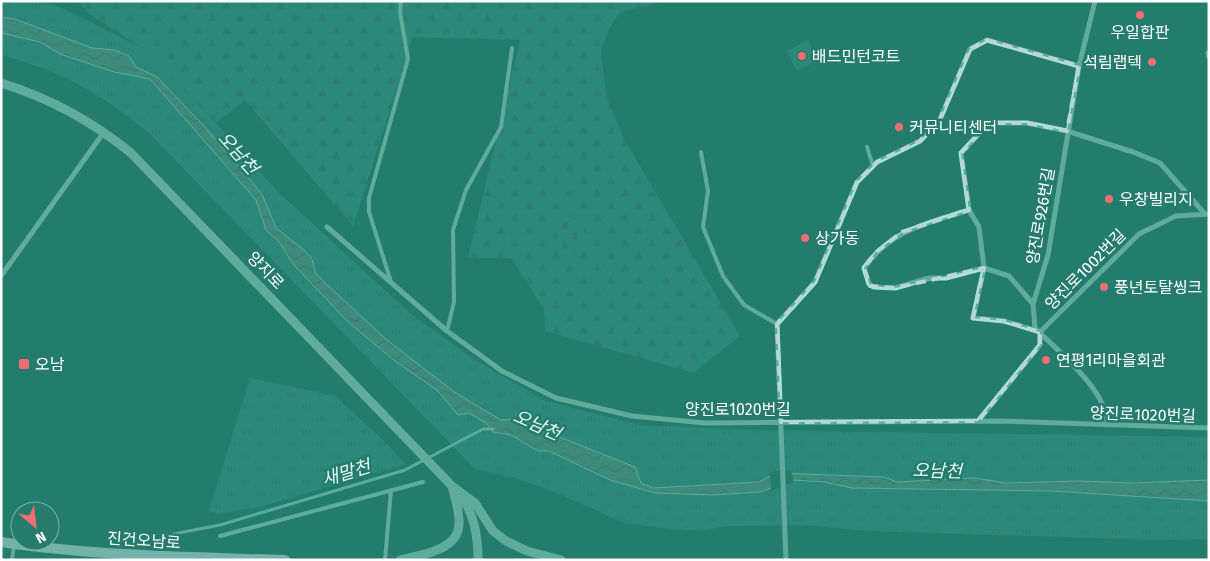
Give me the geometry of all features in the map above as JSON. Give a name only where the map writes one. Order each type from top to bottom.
[{"type":"main road","name":"진건오남로","points":[[60,549],[113,554],[285,560]]},
{"type":"street","name":"양진로926번길","points":[[1040,332],[1035,328],[1033,304],[1048,255],[1079,66],[1095,1]]},
{"type":"street","points":[[786,560],[777,324],[815,282],[857,182],[873,166],[920,140],[940,119],[970,49],[987,40],[1079,66]]},
{"type":"street","name":"양지로","points":[[1,83],[59,104],[104,132],[143,163],[452,486]]},
{"type":"street","points":[[969,210],[902,232],[876,252],[864,268],[869,284],[895,288],[929,278],[946,278],[984,268],[979,227],[969,210],[962,154],[989,123],[1027,123],[1067,131],[1133,152],[1160,163],[1207,214]]},
{"type":"street","points":[[1,276],[104,132]]},
{"type":"street","name":"양진로1002번길","points":[[978,421],[1040,345],[1040,332],[1139,234],[1176,216],[1207,214]]},
{"type":"street","name":"양진로1020번길","points":[[327,227],[447,331],[502,371],[556,398],[632,416],[705,423],[781,425],[978,421],[1209,428]]},
{"type":"street","name":"양진로926번길","points":[[984,268],[1009,276],[1033,304]]},
{"type":"street","name":"양진로1002번길","points":[[984,268],[973,318],[1004,321],[1040,332],[1090,387],[1103,405],[1108,425]]},
{"type":"street","points":[[400,560],[430,552],[453,539],[460,523],[452,486]]},
{"type":"street","points":[[452,486],[460,496],[474,523],[478,535],[478,560]]},
{"type":"street","points":[[452,486],[475,503],[493,530],[506,541],[527,551],[561,560]]},
{"type":"lane","points":[[391,282],[369,212],[369,198],[408,60],[400,12],[401,1]]},
{"type":"lane","points":[[447,331],[454,302],[453,230],[466,190],[501,127],[512,48]]},
{"type":"lane","points":[[867,148],[873,166]]},
{"type":"lane","points":[[701,152],[708,191],[703,228],[723,276],[744,305],[777,324]]},
{"type":"lane","points":[[220,536],[423,482]]},
{"type":"lane","points":[[385,560],[390,490]]},
{"type":"highlighted area","points":[[987,40],[1079,66],[1067,131],[1027,123],[989,123],[961,153],[969,210],[902,232],[876,252],[864,268],[870,286],[895,288],[984,268],[973,318],[1004,321],[1040,332],[1040,345],[978,421],[781,422],[777,324],[815,282],[857,182],[877,162],[920,141],[940,119],[970,49]]},
{"type":"green space","points":[[1,1],[38,1],[60,7],[142,48],[216,123],[277,191],[411,314],[472,358],[543,400],[640,425],[752,430],[1209,437],[1209,539],[1159,540],[866,531],[807,525],[729,526],[698,531],[661,528],[625,523],[550,490],[515,478],[475,469],[148,132],[113,106],[79,85],[43,68],[1,55]]},
{"type":"green space","points":[[78,1],[663,1],[619,13],[609,29],[601,51],[606,94],[623,137],[740,336],[693,373],[545,331],[544,309],[511,258],[468,258],[520,40],[413,37],[353,226],[245,100],[216,123],[142,48],[88,13]]},
{"type":"green space","name":"배드민턴코트","points":[[808,40],[818,60],[797,71],[787,51]]},
{"type":"green space","points":[[570,216],[580,220],[584,232],[582,247],[570,257],[553,246],[549,234],[555,224]]},
{"type":"green space","points":[[250,378],[335,396],[380,437],[406,464],[260,507],[217,514],[209,511]]},
{"type":"water","points":[[1,17],[15,19],[92,48],[115,50],[129,56],[136,67],[157,77],[205,127],[262,194],[276,228],[304,250],[312,259],[315,272],[323,281],[387,340],[453,391],[501,420],[522,419],[547,432],[635,467],[641,483],[653,488],[759,482],[776,473],[884,477],[897,482],[975,478],[1005,483],[1079,481],[1132,483],[1209,480],[1209,501],[1052,491],[852,488],[825,482],[793,480],[760,492],[712,495],[655,493],[610,480],[549,451],[538,451],[511,435],[493,432],[486,423],[469,413],[458,415],[438,391],[395,361],[348,322],[293,264],[280,243],[266,230],[256,200],[150,79],[114,72],[60,54],[40,42],[1,33]]},
{"type":"pier","points":[[775,471],[792,471],[793,482],[771,491],[770,473]]},
{"type":"waterway","name":"새말천","points":[[163,536],[220,525],[405,470],[483,429],[493,429]]},
{"type":"place","name":"우일합판","points":[[1140,15]]},
{"type":"place","name":"배드민턴코트","points":[[802,56]]},
{"type":"place","name":"석림랩텍","points":[[1152,62]]},
{"type":"place","name":"커뮤니티센터","points":[[899,127]]},
{"type":"place","name":"우창빌리지","points":[[1109,199]]},
{"type":"place","name":"상가동","points":[[805,238]]},
{"type":"place","name":"풍년토탈씽크","points":[[1104,287]]},
{"type":"place","name":"연평1리마을회관","points":[[1046,360]]},
{"type":"place","name":"오남","points":[[24,364]]},
{"type":"water label","name":"오남천","points":[[238,153]]},
{"type":"water label","name":"오남천","points":[[537,425]]},
{"type":"water label","name":"오남천","points":[[937,471]]}]
